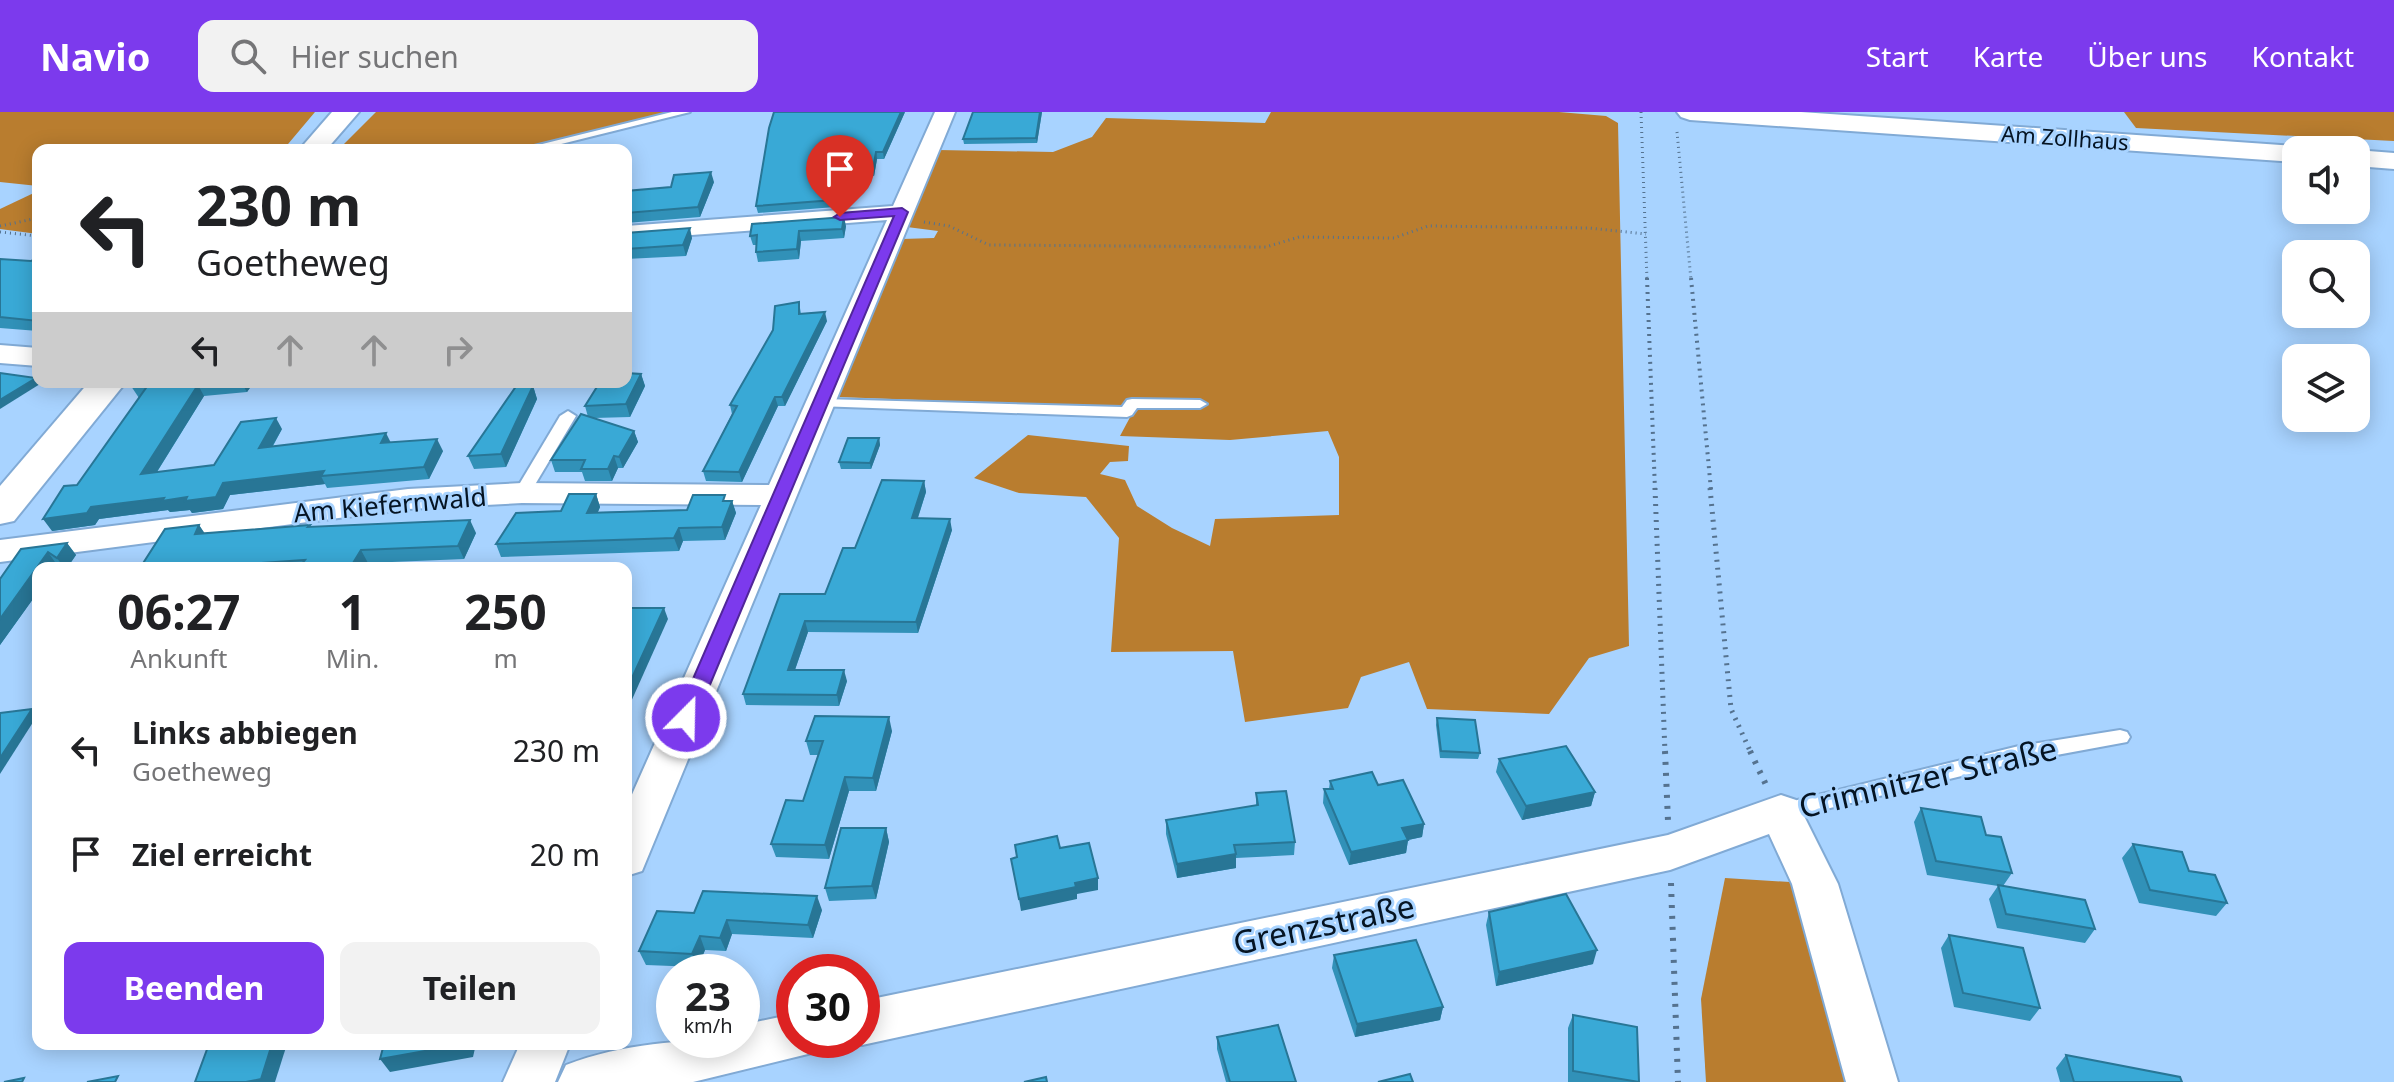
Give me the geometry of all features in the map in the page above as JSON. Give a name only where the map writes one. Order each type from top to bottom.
[{"type":"street","points":[[317,144],[346,112]]},
{"type":"street","points":[[632,844],[945,112]]},
{"type":"street","name":"Am Zollhaus","points":[[1683,117],[2282,153]]},
{"type":"street","points":[[2370,159],[2394,161]]},
{"type":"street","points":[[632,233],[900,216]]},
{"type":"street","points":[[0,354],[32,357]]},
{"type":"street","points":[[0,512],[103,388]]},
{"type":"street","name":"Am Kiefernwald","points":[[0,551],[408,499],[522,493],[783,495]]},
{"type":"street","name":"Grenzstraße","points":[[880,1019],[1670,852],[1781,812]]},
{"type":"street","name":"Crimnitzer Straße","points":[[1781,812],[1815,884],[1872,1082]]},
{"type":"street","points":[[584,1082],[776,1041]]},
{"type":"street","points":[[529,1082],[542,1050]]},
{"type":"lane","points":[[549,144],[685,112]]},
{"type":"lane","points":[[822,403],[1127,412],[1132,403],[1200,404]]},
{"type":"lane","points":[[522,493],[568,416]]},
{"type":"lane","name":"Crimnitzer Straße","points":[[1781,812],[2019,754],[2120,737]]},
{"type":"path","points":[[1641,112],[1678,1082]]},
{"type":"path","points":[[1683,117],[1731,709],[1781,812]]},
{"type":"path","points":[[900,216],[949,226],[989,245],[1266,247],[1299,237],[1394,238],[1428,226],[1589,228],[1646,234]]},
{"type":"path","points":[[0,226],[32,219]]},
{"type":"path","points":[[0,232],[32,235]]},
{"type":"shaded area","points":[[0,112],[315,112],[288,144],[32,144],[32,185],[0,182]]},
{"type":"shaded area","points":[[376,112],[673,112],[537,144],[344,144]]},
{"type":"shaded area","points":[[1271,112],[1559,112],[1606,116],[1618,123],[1629,646],[1589,658],[1549,714],[1427,709],[1409,662],[1361,677],[1348,708],[1245,722],[1233,651],[1111,652],[1119,538],[1086,497],[1019,493],[974,478],[1028,435],[1129,446],[1128,461],[1110,462],[1100,474],[1125,480],[1137,506],[1172,528],[1210,546],[1215,519],[1339,515],[1339,457],[1328,431],[1230,440],[1120,436],[1135,408],[839,397],[902,239],[934,238],[938,231],[907,227],[938,150],[1053,152],[1092,137],[1106,118],[1265,123]]},
{"type":"shaded area","points":[[2124,112],[2394,112],[2394,141],[2370,140],[2370,136],[2295,136],[2136,128]]},
{"type":"shaded area","points":[[32,194],[32,233],[0,229],[0,209]]},
{"type":"shaded area","points":[[1725,878],[1790,882],[1855,1082],[1706,1082],[1701,999]]},
{"type":"building","points":[[774,112],[901,112],[883,152],[876,152],[873,169],[851,170],[847,199],[756,206]]},
{"type":"building","points":[[973,112],[1040,112],[1036,138],[963,139]]},
{"type":"building","points":[[711,172],[698,207],[632,212],[632,190],[671,187],[674,175]]},
{"type":"building","points":[[844,217],[842,229],[799,231],[797,249],[756,252],[757,235],[750,236],[752,224]]},
{"type":"building","points":[[690,228],[683,245],[632,249],[632,233]]},
{"type":"building","points":[[0,259],[31,261],[32,320],[0,317]]},
{"type":"building","points":[[799,302],[799,314],[825,312],[782,397],[775,397],[739,472],[703,471],[737,406],[730,405],[773,330],[775,306]]},
{"type":"building","points":[[0,373],[32,377],[32,380],[0,400]]},
{"type":"building","points":[[632,373],[641,374],[626,404],[585,406],[596,388],[632,388]]},
{"type":"building","points":[[146,388],[196,388],[141,474],[214,465],[241,422],[276,418],[259,448],[386,433],[381,443],[437,439],[424,467],[321,476],[324,471],[223,483],[216,497],[162,501],[164,498],[91,507],[87,513],[43,519],[64,486],[77,485]]},
{"type":"building","points":[[515,388],[532,388],[501,454],[468,456]]},
{"type":"building","points":[[581,414],[634,431],[608,469],[581,469],[585,460],[551,460]]},
{"type":"building","points":[[848,438],[879,438],[870,463],[839,462]]},
{"type":"building","points":[[882,480],[924,481],[912,518],[950,519],[916,622],[805,621],[788,670],[844,670],[837,695],[743,694],[780,594],[825,594],[843,548],[855,548]]},
{"type":"building","points":[[569,494],[596,494],[587,513],[687,510],[693,495],[725,495],[723,501],[732,501],[722,527],[679,528],[674,538],[496,544],[516,513],[561,511]]},
{"type":"building","points":[[470,520],[458,546],[361,550],[354,562],[144,562],[165,529],[199,525],[195,534],[310,525],[308,527]]},
{"type":"building","points":[[67,543],[57,558],[48,552],[41,562],[32,562],[32,574],[0,619],[0,579],[21,549]]},
{"type":"building","points":[[632,608],[664,608],[632,678]]},
{"type":"building","points":[[32,709],[0,758],[0,713]]},
{"type":"building","points":[[815,716],[889,717],[873,778],[845,777],[825,845],[771,844],[786,800],[803,801],[823,741],[806,741]]},
{"type":"building","points":[[1437,718],[1475,720],[1480,753],[1441,751]]},
{"type":"building","points":[[1566,746],[1595,792],[1526,806],[1499,759]]},
{"type":"building","points":[[1372,772],[1378,785],[1403,780],[1424,824],[1402,828],[1408,840],[1351,852],[1324,789],[1333,789],[1330,781]]},
{"type":"building","points":[[1286,791],[1295,842],[1234,845],[1236,854],[1177,864],[1166,820],[1258,805],[1256,793]]},
{"type":"building","points":[[1921,808],[1981,817],[1986,835],[2001,837],[2012,873],[1936,861]]},
{"type":"building","points":[[841,828],[886,828],[872,886],[825,888]]},
{"type":"building","points":[[1057,836],[1060,848],[1089,843],[1098,878],[1075,883],[1076,887],[1019,899],[1011,859],[1017,857],[1015,845]]},
{"type":"building","points":[[2133,844],[2182,852],[2189,871],[2215,875],[2227,903],[2150,890]]},
{"type":"building","points":[[1998,885],[2085,900],[2095,929],[2006,914]]},
{"type":"building","points":[[703,891],[817,896],[808,925],[727,920],[720,938],[700,936],[692,954],[639,951],[657,911],[694,913]]},
{"type":"building","points":[[1566,894],[1597,950],[1499,972],[1489,912]]},
{"type":"building","points":[[1949,935],[2023,948],[2040,1008],[1963,993]]},
{"type":"building","points":[[1416,940],[1443,1007],[1357,1024],[1334,955]]},
{"type":"building","points":[[1573,1015],[1637,1027],[1639,1082],[1573,1071]]},
{"type":"building","points":[[1278,1025],[1296,1082],[1230,1082],[1217,1037]]},
{"type":"building","points":[[207,1050],[270,1050],[261,1079],[195,1082]]},
{"type":"building","points":[[382,1050],[430,1050],[380,1059]]},
{"type":"building","points":[[2066,1055],[2180,1077],[2182,1082],[2074,1082]]},
{"type":"building","points":[[1410,1074],[1413,1082],[1378,1082]]},
{"type":"building","points":[[118,1076],[115,1082],[87,1082]]},
{"type":"building","points":[[1046,1077],[1047,1082],[1024,1082]]},
{"type":"route","points":[[686,718],[902,212],[840,217]]}]
